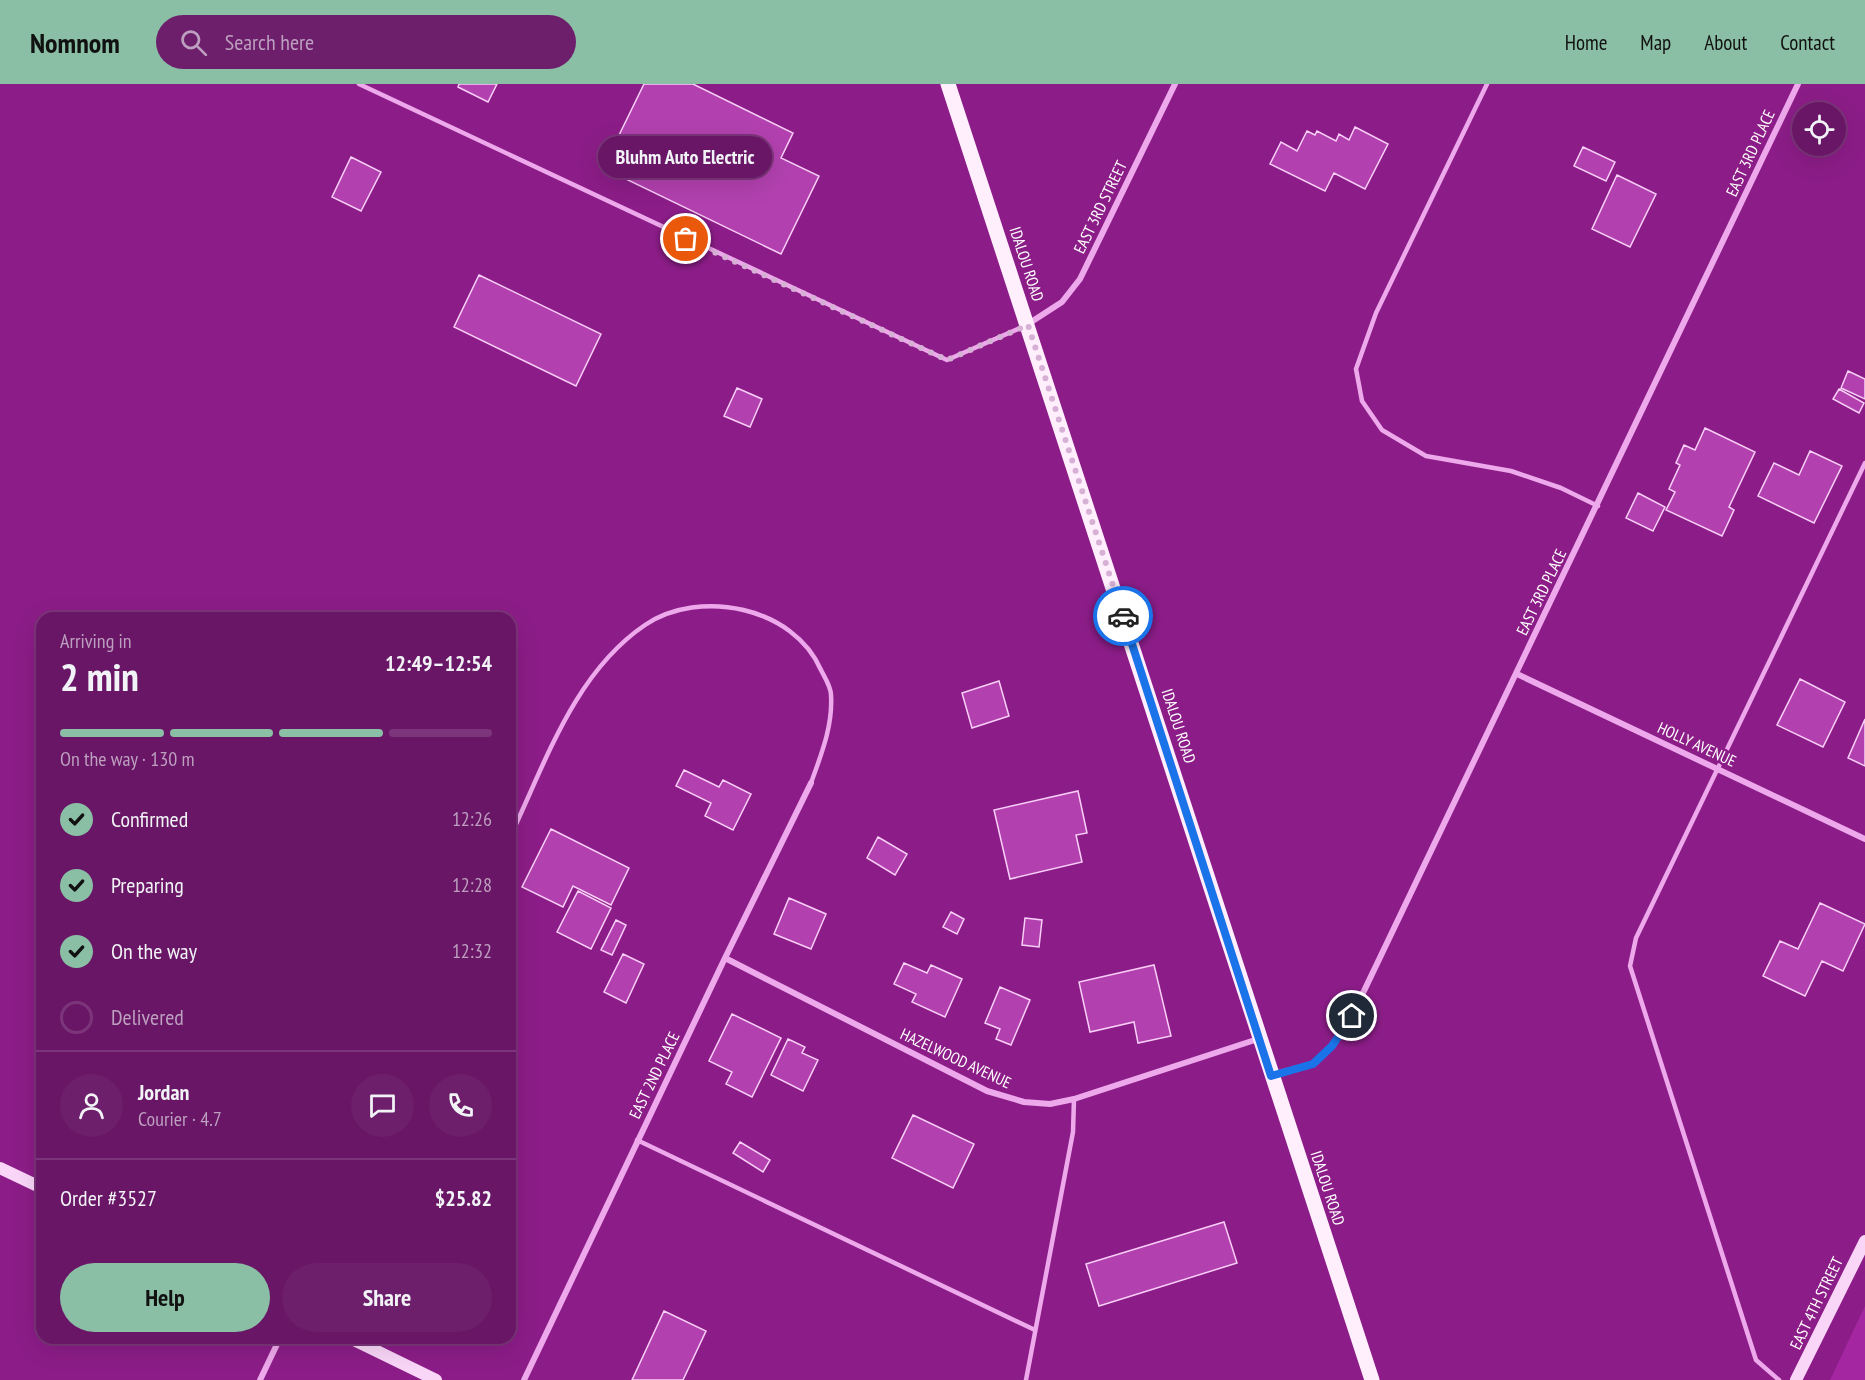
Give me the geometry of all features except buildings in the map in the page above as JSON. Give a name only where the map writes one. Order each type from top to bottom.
[{"type":"main road","name":"IDALOU ROAD","points":[[948,84],[1192,826],[1258,1039],[1372,1380]]},
{"type":"main road","points":[[0,1168],[36,1185]]},
{"type":"main road","name":"EAST 4TH STREET","points":[[1796,1380],[1865,1241]]},
{"type":"main road","points":[[362,1344],[436,1380]]},
{"type":"street","name":"EAST 3RD STREET","points":[[1028,325],[1062,302],[1080,279],[1174,84]]},
{"type":"street","name":"EAST 3RD PLACE","points":[[1271,1076],[1313,1064],[1332,1046],[1352,1016],[1798,84]]},
{"type":"street","name":"HOLLY AVENUE","points":[[1517,674],[1865,839]]},
{"type":"street","name":"EAST 2ND PLACE","points":[[524,1380],[637,1140],[812,783]]},
{"type":"street","name":"HAZELWOOD AVENUE","points":[[725,958],[987,1091],[1024,1102],[1050,1104],[1074,1099],[1258,1039]]},
{"type":"street","points":[[260,1380],[277,1344]]},
{"type":"lane","points":[[359,84],[947,360],[1028,325]]},
{"type":"lane","points":[[1486,84],[1377,313],[1356,369],[1362,401],[1382,430],[1426,456],[1511,471],[1561,488],[1598,506]]},
{"type":"lane","points":[[1779,1380],[1756,1360],[1630,966],[1636,938],[1865,463]]},
{"type":"lane","points":[[516,824],[579,693],[614,652],[645,624],[683,609],[723,606],[760,613],[794,635],[817,659],[831,693],[829,729],[812,783]]},
{"type":"lane","points":[[1026,1380],[1072,1132],[1074,1099]]},
{"type":"lane","points":[[637,1140],[1035,1330]]},
{"type":"shaded area","points":[[1865,1306],[1865,1380],[1830,1380]]},
{"type":"way so far","points":[[686,239],[947,360],[1028,325],[1123,616]]},
{"type":"place","name":"Bluhm Auto Electric","points":[[686,239]]},
{"type":"route","points":[[1123,616],[1271,1076],[1313,1064],[1332,1046],[1352,1016]]}]
